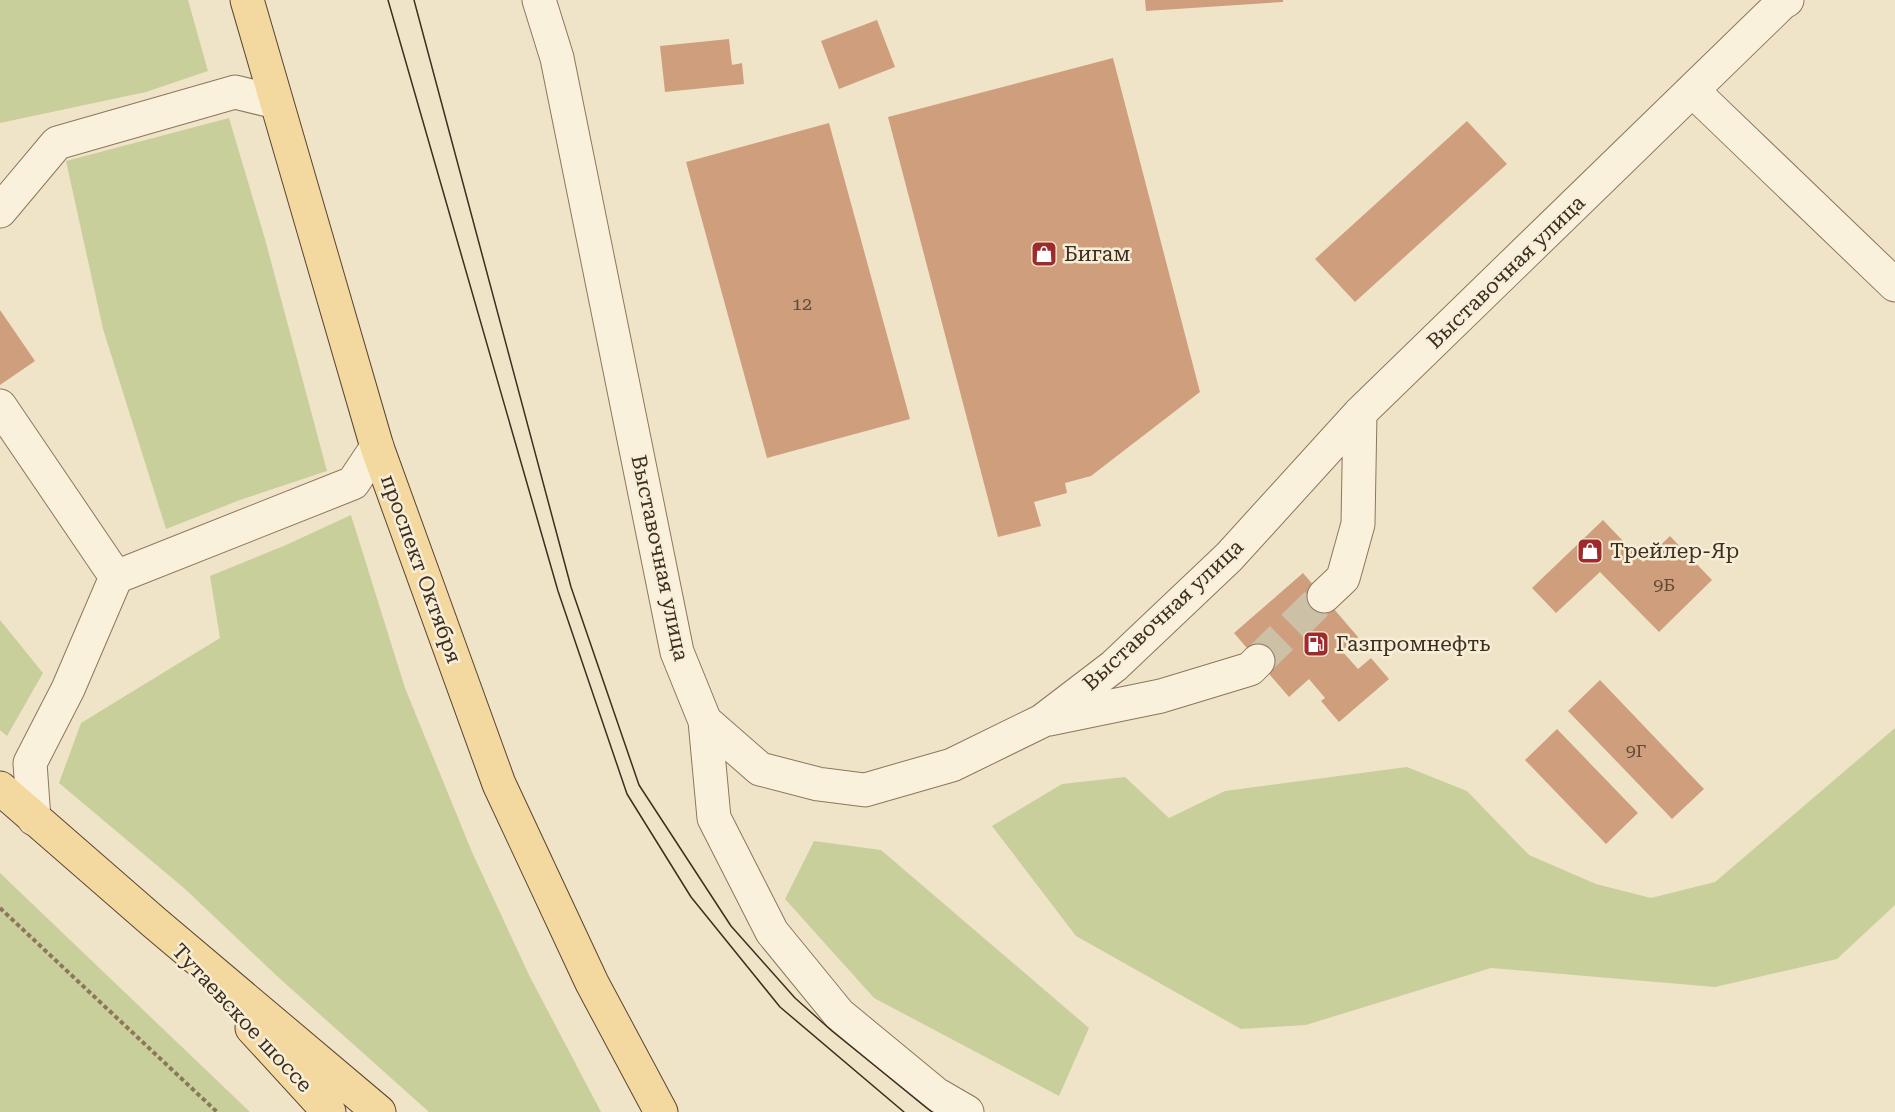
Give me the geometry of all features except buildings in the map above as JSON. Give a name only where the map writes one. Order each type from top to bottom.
[{"type":"main road","name":"проспект Октября","points":[[247,0],[377,447],[499,784],[592,983],[661,1112]]},
{"type":"main road","points":[[0,788],[155,923],[379,1112]]},
{"type":"main road","name":"Тутаевское шоссе","points":[[155,923],[329,1112]]},
{"type":"street","name":"Выставочная улица","points":[[539,0],[557,58],[677,652],[705,721],[760,769],[818,784],[865,790],[952,765],[1042,721],[1114,666],[1229,557],[1360,413],[1787,0]]},
{"type":"street","points":[[1693,91],[1895,285]]},
{"type":"street","points":[[0,211],[57,143],[235,92],[276,102]]},
{"type":"street","points":[[0,406],[113,582]]},
{"type":"street","points":[[1323,597],[1343,578],[1358,524],[1360,413]]},
{"type":"street","points":[[0,421],[113,582]]},
{"type":"street","points":[[34,819],[30,763],[68,689],[113,582],[353,483],[377,447]]},
{"type":"street","points":[[1042,721],[1161,696],[1250,669],[1258,661]]},
{"type":"street","points":[[705,721],[714,818],[772,932],[839,1014],[936,1094],[967,1112]]},
{"type":"path","points":[[0,908],[217,1112]]},
{"type":"green space","points":[[0,0],[188,0],[208,71],[146,92],[0,123]]},
{"type":"green space","points":[[229,118],[265,239],[327,471],[240,500],[166,529],[103,329],[66,161]]},
{"type":"green space","points":[[351,515],[405,688],[472,852],[529,975],[601,1112],[429,1112],[278,977],[185,889],[59,783],[81,723],[220,638],[210,576]]},
{"type":"green space","points":[[0,620],[43,673],[7,736],[0,730]]},
{"type":"green space","points":[[1895,728],[1895,905],[1837,959],[1715,987],[1491,968],[1306,1025],[1241,1029],[1076,936],[992,826],[1062,784],[1125,777],[1169,818],[1225,791],[1407,767],[1467,791],[1529,855],[1596,884],[1651,898],[1715,882]]},
{"type":"green space","points":[[814,841],[881,850],[1089,1028],[1059,1096],[874,998],[785,899]]},
{"type":"green space","points":[[0,873],[250,1112],[0,1112]]},
{"type":"tunnel","points":[[1258,661],[1324,596]]},
{"type":"tram line","points":[[388,0],[558,591],[627,794],[691,897],[780,1007],[904,1112]]},
{"type":"tram line","points":[[414,0],[571,587],[639,785],[731,926],[795,998],[932,1112]]},
{"type":"place","name":"Бигам","points":[[1044,254]]},
{"type":"place","name":"Трейлер-Яр","points":[[1590,551]]},
{"type":"place","name":"Газпромнефть","points":[[1316,644]]}]
